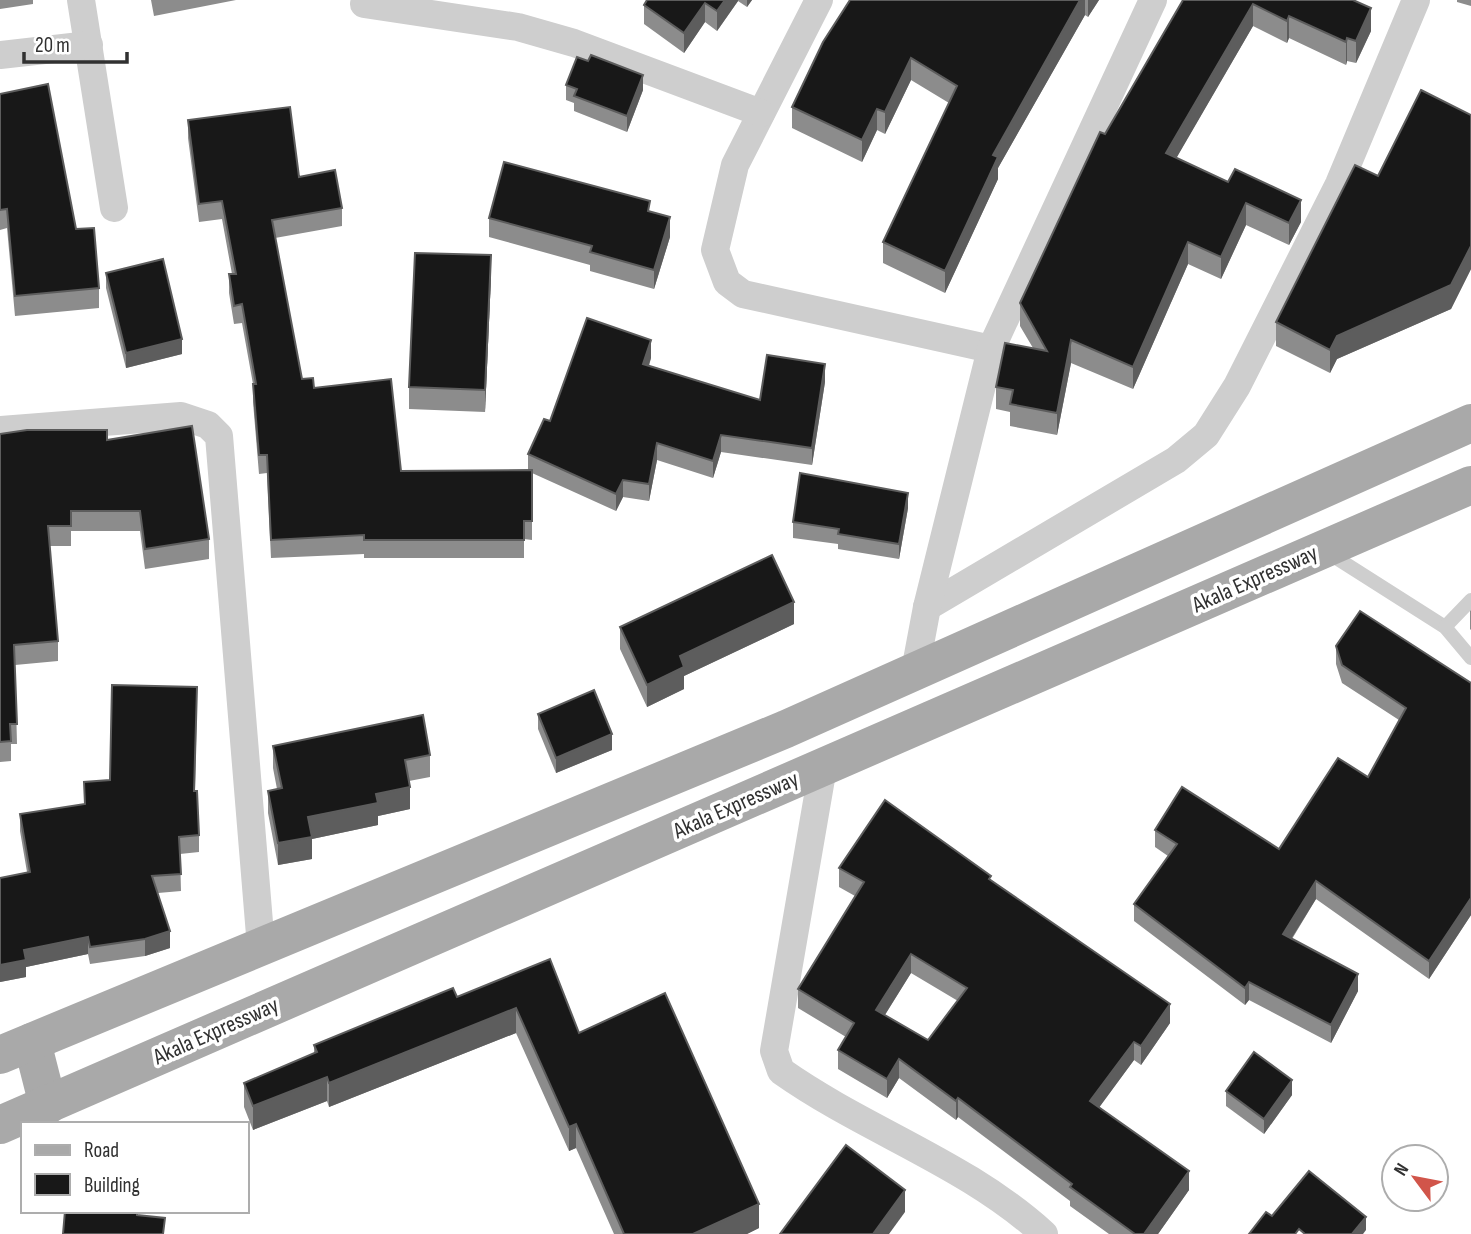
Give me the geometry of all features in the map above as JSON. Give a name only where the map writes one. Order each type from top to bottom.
[{"type":"main road","points":[[48,1105],[16,1049],[786,729],[1471,423]]},
{"type":"main road","name":"Akala Expressway","points":[[0,1125],[1471,485]]},
{"type":"main road","points":[[1306,495],[1323,549]]},
{"type":"street","points":[[81,0],[114,208]]},
{"type":"street","points":[[819,0],[735,165],[715,250],[727,282],[743,294],[991,349]]},
{"type":"street","points":[[915,671],[927,607],[991,349],[1153,0]]},
{"type":"street","points":[[927,607],[1176,460],[1206,435],[1237,386],[1339,184],[1416,0]]},
{"type":"street","points":[[364,4],[518,27],[574,43],[761,113]]},
{"type":"street","points":[[0,55],[89,45]]},
{"type":"street","points":[[0,430],[181,416],[208,425],[219,436],[261,947]]},
{"type":"street","points":[[823,767],[774,1051],[781,1071],[967,1175],[1013,1206],[1044,1234]]},
{"type":"lane","points":[[1323,549],[1445,627],[1471,658]]},
{"type":"lane","points":[[1445,627],[1471,600]]},
{"type":"building","points":[[647,0],[725,0],[717,11],[705,3],[684,33],[644,5]]},
{"type":"building","points":[[850,0],[1080,0],[993,155],[998,157],[945,271],[883,242],[957,86],[911,58],[885,112],[877,109],[862,140],[792,107],[823,42]]},
{"type":"building","points":[[1183,0],[1353,0],[1371,8],[1356,41],[1347,38],[1346,42],[1289,16],[1287,21],[1253,4],[1166,153],[1228,182],[1235,169],[1301,200],[1289,223],[1246,203],[1221,257],[1188,242],[1133,367],[1071,340],[1057,413],[1010,404],[1013,390],[996,387],[1005,343],[1047,351],[1020,303],[1100,132],[1105,134]]},
{"type":"building","points":[[591,55],[643,75],[627,116],[574,96],[577,89],[566,85],[577,57],[588,61]]},
{"type":"building","points":[[48,84],[76,229],[94,228],[99,288],[15,296],[7,209],[0,210],[0,94]]},
{"type":"building","points":[[1421,90],[1471,115],[1471,246],[1451,285],[1337,336],[1330,350],[1276,322],[1355,165],[1378,176]]},
{"type":"building","points":[[290,107],[299,177],[335,170],[342,208],[272,220],[302,379],[313,378],[314,388],[391,379],[401,471],[532,470],[532,521],[524,521],[524,540],[364,540],[364,535],[271,540],[267,455],[259,455],[253,384],[256,384],[242,304],[234,306],[229,274],[236,274],[222,201],[199,204],[188,120]]},
{"type":"building","points":[[504,162],[650,201],[648,211],[670,217],[654,270],[590,252],[592,246],[489,218]]},
{"type":"building","points":[[415,253],[491,255],[485,390],[409,387]]},
{"type":"building","points":[[163,259],[182,339],[126,353],[106,273]]},
{"type":"building","points":[[587,318],[651,340],[643,364],[760,400],[767,355],[825,364],[812,448],[721,435],[713,461],[657,443],[649,484],[623,480],[616,494],[528,454],[544,419],[550,421]]},
{"type":"building","points":[[192,426],[209,539],[145,549],[140,511],[71,511],[71,526],[48,526],[58,641],[14,645],[17,724],[10,724],[11,741],[0,742],[0,434],[27,430],[107,430],[107,440]]},
{"type":"building","points":[[800,473],[908,493],[899,544],[838,534],[839,529],[793,522]]},
{"type":"building","points":[[772,555],[794,602],[680,656],[684,667],[647,685],[620,627]]},
{"type":"building","points":[[1360,611],[1471,683],[1471,898],[1429,961],[1316,881],[1283,934],[1358,974],[1331,1025],[1249,982],[1245,988],[1134,904],[1177,844],[1155,830],[1182,787],[1279,849],[1338,758],[1368,777],[1406,708],[1342,665],[1336,646]]},
{"type":"building","points":[[112,685],[197,687],[194,791],[197,791],[199,835],[179,837],[181,874],[152,876],[170,931],[145,939],[90,947],[88,937],[24,950],[26,960],[0,965],[0,878],[30,872],[20,814],[85,804],[84,782],[110,780]]},
{"type":"building","points":[[594,690],[612,734],[556,758],[538,714]]},
{"type":"building","points":[[423,715],[430,755],[405,760],[410,787],[376,794],[378,803],[308,817],[312,837],[278,843],[268,791],[282,788],[273,746]]},
{"type":"building","points":[[885,800],[991,876],[989,879],[1170,1004],[1141,1046],[1134,1042],[1090,1101],[1189,1171],[1144,1234],[1135,1234],[1070,1187],[1072,1184],[958,1098],[956,1101],[899,1059],[887,1079],[838,1050],[854,1023],[798,989],[864,882],[839,868]],"holes":[[[911,954],[967,988],[928,1040],[876,1010]]]},
{"type":"building","points":[[550,959],[579,1033],[665,993],[759,1204],[693,1234],[624,1234],[576,1124],[569,1127],[516,1008],[329,1083],[327,1077],[253,1106],[244,1083],[317,1052],[314,1045],[453,988],[457,997]]},
{"type":"building","points":[[1254,1052],[1292,1080],[1264,1119],[1226,1091]]},
{"type":"building","points":[[846,1145],[905,1190],[873,1234],[780,1234]]},
{"type":"building","points":[[1309,1171],[1366,1217],[1352,1234],[1305,1234],[1299,1229],[1295,1234],[1249,1234],[1266,1212],[1272,1216]]},
{"type":"building","points":[[65,1213],[137,1213],[165,1218],[163,1234],[63,1234]]}]
